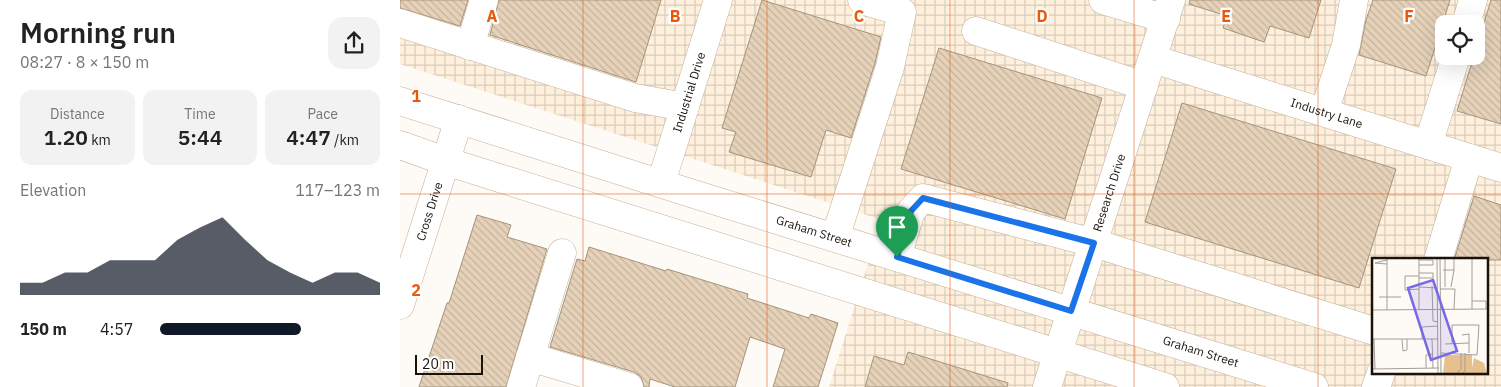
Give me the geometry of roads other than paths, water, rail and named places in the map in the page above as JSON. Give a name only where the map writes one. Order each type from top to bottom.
[{"type":"street","points":[[470,46],[484,0]]},
{"type":"street","name":"Industrial Drive","points":[[661,184],[718,0]]},
{"type":"street","points":[[835,238],[890,67],[902,12],[862,0]]},
{"type":"street","points":[[1103,0],[1168,9]]},
{"type":"street","points":[[1324,112],[1346,45],[1354,0]]},
{"type":"street","points":[[1469,15],[1474,0]]},
{"type":"street","name":"Research Drive","points":[[1047,387],[1168,9]]},
{"type":"street","points":[[400,23],[635,98],[685,107]]},
{"type":"street","points":[[976,31],[1144,86]]},
{"type":"street","name":"Industry Lane","points":[[1153,59],[1501,168]]},
{"type":"street","points":[[1428,145],[1453,65]]},
{"type":"street","name":"Graham Street","points":[[400,101],[1314,387]]},
{"type":"street","name":"Cross Drive","points":[[400,305],[459,119]]},
{"type":"street","points":[[400,145],[1165,387]]},
{"type":"street","points":[[1439,258],[1469,158]]},
{"type":"street","points":[[897,257],[911,211],[923,198],[1094,243],[1372,330]]},
{"type":"street","points":[[521,387],[562,253]]},
{"type":"street","points":[[530,357],[629,387]]},
{"type":"street","points":[[1376,387],[1381,374]]}]
